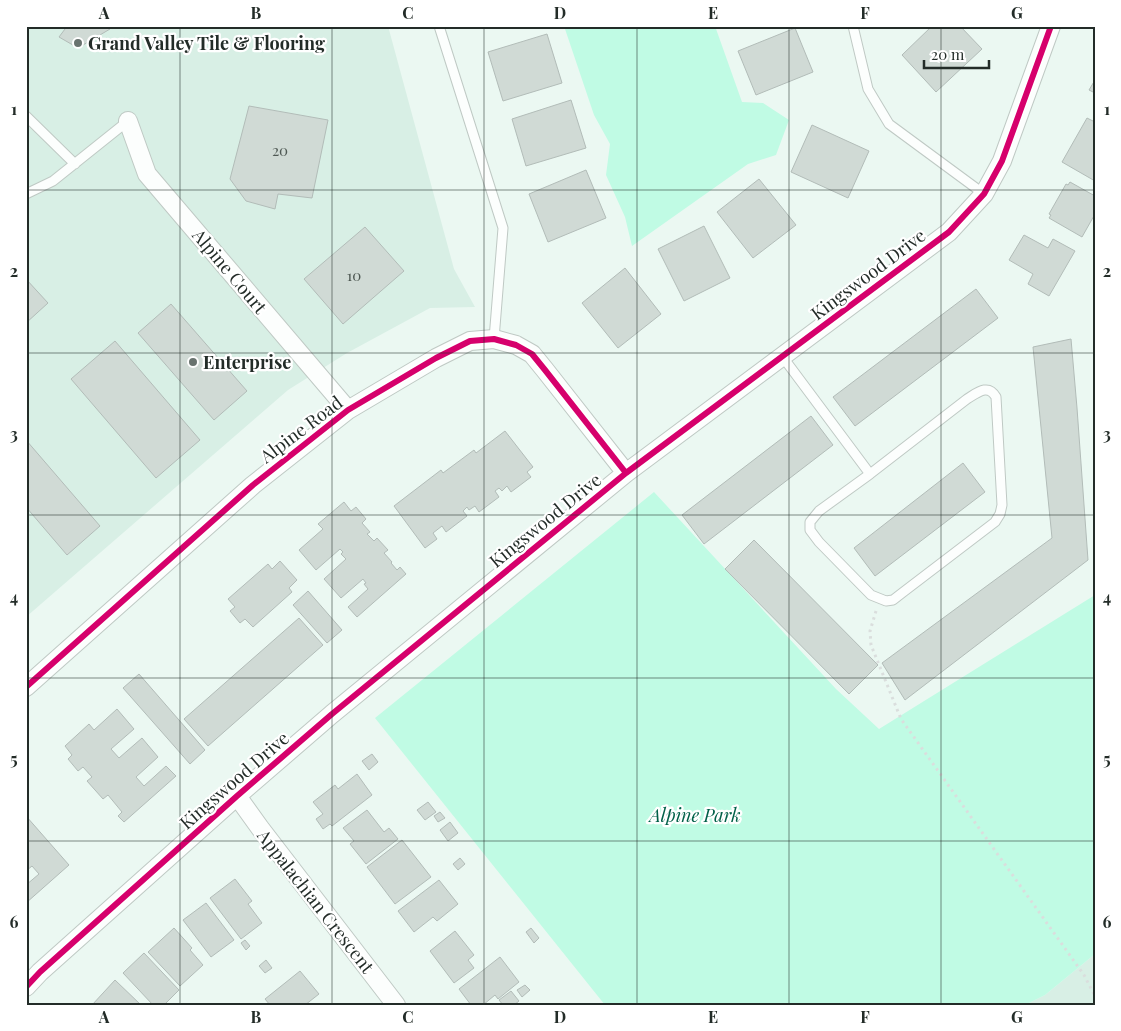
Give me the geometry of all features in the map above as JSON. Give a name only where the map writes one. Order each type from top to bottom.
[{"type":"street","name":"Kingswood Drive","points":[[26,987],[40,972],[237,796],[332,714],[626,473],[949,232],[984,194],[1002,161],[1051,26]]},
{"type":"street","name":"Alpine Court","points":[[128,122],[147,174],[348,410]]},
{"type":"street","name":"Alpine Road","points":[[26,687],[253,485],[348,410],[436,358],[470,341],[494,339],[516,345],[532,354],[626,473]]},
{"type":"street","name":"Appalachian Crescent","points":[[237,796],[396,1005]]},
{"type":"lane","points":[[439,26],[503,228],[494,339]]},
{"type":"lane","points":[[853,26],[868,89],[889,124],[984,194]]},
{"type":"lane","points":[[26,116],[75,164]]},
{"type":"lane","points":[[26,194],[53,181],[128,122]]},
{"type":"lane","points":[[782,356],[870,474]]},
{"type":"lane","points":[[981,390],[988,390],[994,393],[996,397],[1002,505],[1000,514],[995,522],[893,600],[886,601],[871,595],[819,542],[810,530],[810,522],[819,511],[870,474],[967,399],[981,390]]},
{"type":"path","points":[[879,598],[870,630],[871,645],[901,719],[1084,974],[1095,996]]},
{"type":"shaded area","points":[[26,26],[388,26],[454,269],[475,307],[430,308],[347,353],[288,390],[26,617]]},
{"type":"shaded area","points":[[1095,954],[1095,1005],[1025,1005],[1045,995]]},
{"type":"green space","points":[[564,26],[715,26],[742,102],[763,103],[789,120],[776,155],[748,164],[632,246],[625,217],[606,175],[610,144],[594,115]]},
{"type":"green space","name":"Alpine Park","points":[[654,492],[836,689],[879,729],[1095,595],[1095,954],[1045,995],[1025,1005],[605,1005],[375,718]]},
{"type":"building","name":"Grand Valley Tile & Flooring","points":[[63,26],[110,26],[110,29],[78,48],[59,37],[65,29]]},
{"type":"building","points":[[932,26],[960,26],[982,49],[936,92],[902,55]]},
{"type":"building","points":[[795,28],[813,72],[756,95],[738,51]]},
{"type":"building","points":[[547,34],[562,83],[503,101],[488,52]]},
{"type":"building","points":[[1095,80],[1095,93],[1089,90]]},
{"type":"building","points":[[571,100],[586,148],[526,166],[512,119]]},
{"type":"building","points":[[249,106],[328,120],[312,198],[278,194],[275,209],[246,201],[230,179]]},
{"type":"building","points":[[1087,118],[1095,122],[1095,181],[1062,162]]},
{"type":"building","points":[[812,125],[869,151],[848,198],[791,172]]},
{"type":"building","points":[[586,170],[606,218],[548,242],[529,194]]},
{"type":"building","points":[[759,179],[796,225],[753,258],[717,212]]},
{"type":"building","points":[[1070,182],[1095,196],[1095,214],[1082,237],[1049,218],[1051,215],[1049,214],[1066,184],[1068,185]]},
{"type":"building","points":[[704,226],[730,278],[684,301],[658,249]]},
{"type":"building","points":[[365,227],[404,271],[343,324],[304,279]]},
{"type":"building","points":[[1024,235],[1048,248],[1053,239],[1075,251],[1049,296],[1028,284],[1033,274],[1009,260]]},
{"type":"building","points":[[625,268],[661,314],[618,348],[582,303]]},
{"type":"building","points":[[26,279],[48,303],[26,323]]},
{"type":"building","points":[[976,289],[998,318],[855,426],[833,397]]},
{"type":"building","name":"Enterprise","points":[[171,304],[247,391],[214,420],[138,333]]},
{"type":"building","points":[[1071,339],[1088,560],[905,700],[882,663],[1052,538],[1033,347]]},
{"type":"building","points":[[115,341],[200,440],[156,478],[71,379]]},
{"type":"building","points":[[811,416],[833,445],[704,544],[682,515]]},
{"type":"building","points":[[505,431],[533,467],[527,472],[531,477],[511,492],[507,486],[502,491],[499,488],[495,491],[499,497],[479,512],[475,506],[469,510],[467,507],[463,511],[467,516],[446,532],[442,526],[433,533],[437,539],[425,548],[394,506],[441,470],[443,473],[474,450],[476,453]]},
{"type":"building","points":[[26,440],[100,526],[67,555],[26,507]]},
{"type":"building","points":[[963,463],[985,492],[875,576],[854,548]]},
{"type":"building","points":[[344,502],[351,511],[356,507],[366,519],[362,523],[370,532],[367,534],[374,541],[377,538],[388,550],[384,553],[391,563],[397,570],[400,567],[406,574],[357,617],[348,607],[368,589],[363,579],[341,598],[324,579],[346,559],[341,554],[343,552],[340,549],[316,570],[299,550],[323,529],[318,524]]},
{"type":"building","points":[[754,540],[878,665],[849,694],[725,569]]},
{"type":"building","points":[[280,561],[297,580],[289,588],[292,592],[253,627],[245,619],[240,623],[230,611],[235,607],[228,599],[268,564],[272,569]]},
{"type":"building","points":[[308,591],[342,630],[327,643],[293,605]]},
{"type":"building","points":[[299,618],[323,645],[208,746],[184,719]]},
{"type":"building","points":[[139,674],[205,750],[190,764],[123,688]]},
{"type":"building","points":[[117,709],[134,729],[111,749],[119,758],[142,738],[158,757],[136,777],[144,786],[166,766],[176,776],[124,822],[118,816],[122,812],[108,795],[103,799],[87,781],[92,777],[83,767],[78,771],[68,759],[72,755],[65,746],[89,724],[94,730]]},
{"type":"building","points":[[372,754],[378,762],[369,770],[362,761]]},
{"type":"building","points":[[357,774],[372,795],[332,826],[330,824],[323,829],[316,819],[323,814],[313,802],[335,785],[338,789]]},
{"type":"building","points":[[428,802],[436,812],[425,820],[417,810]]},
{"type":"building","points":[[367,810],[384,832],[389,828],[398,839],[366,864],[350,844],[354,841],[343,828]]},
{"type":"building","points":[[440,812],[445,818],[438,822],[434,816]]},
{"type":"building","points":[[26,816],[69,865],[26,903],[26,885],[39,874],[32,866],[26,871]]},
{"type":"building","points":[[450,822],[458,833],[448,841],[440,830]]},
{"type":"building","points":[[402,840],[431,877],[395,904],[367,867]]},
{"type":"building","points":[[460,858],[465,864],[458,870],[453,864]]},
{"type":"building","points":[[235,879],[252,901],[248,904],[262,923],[241,939],[210,898]]},
{"type":"building","points":[[439,880],[458,904],[437,921],[433,917],[414,932],[398,911]]},
{"type":"building","points":[[206,903],[234,940],[211,957],[183,920]]},
{"type":"building","points":[[174,928],[192,948],[190,950],[203,965],[180,986],[148,952]]},
{"type":"building","points":[[531,928],[539,938],[534,943],[526,932]]},
{"type":"building","points":[[455,931],[474,955],[468,960],[474,968],[454,983],[430,951]]},
{"type":"building","points":[[245,940],[250,946],[246,950],[241,943]]},
{"type":"building","points":[[144,953],[179,990],[164,1005],[153,1005],[123,973]]},
{"type":"building","points":[[500,957],[519,982],[498,999],[495,995],[483,1005],[471,1005],[459,989]]},
{"type":"building","points":[[266,960],[272,968],[265,973],[259,966]]},
{"type":"building","points":[[300,971],[319,994],[305,1005],[270,1005],[265,999]]},
{"type":"building","points":[[115,980],[141,1005],[92,1005]]},
{"type":"building","points":[[525,985],[530,990],[522,997],[517,990]]},
{"type":"building","points":[[511,991],[519,1001],[514,1005],[503,1005],[499,1000]]},
{"type":"cycle path","points":[[26,987],[40,972],[237,796],[332,714],[626,473],[949,232],[984,194],[1002,161],[1051,26]]},
{"type":"cycle path","points":[[26,687],[253,485],[348,410],[436,358],[470,341],[494,339],[516,345],[532,354],[626,473]]},
{"type":"place","name":"Grand Valley Tile & Flooring","points":[[78,43]]},
{"type":"place","name":"Enterprise","points":[[193,362]]}]
